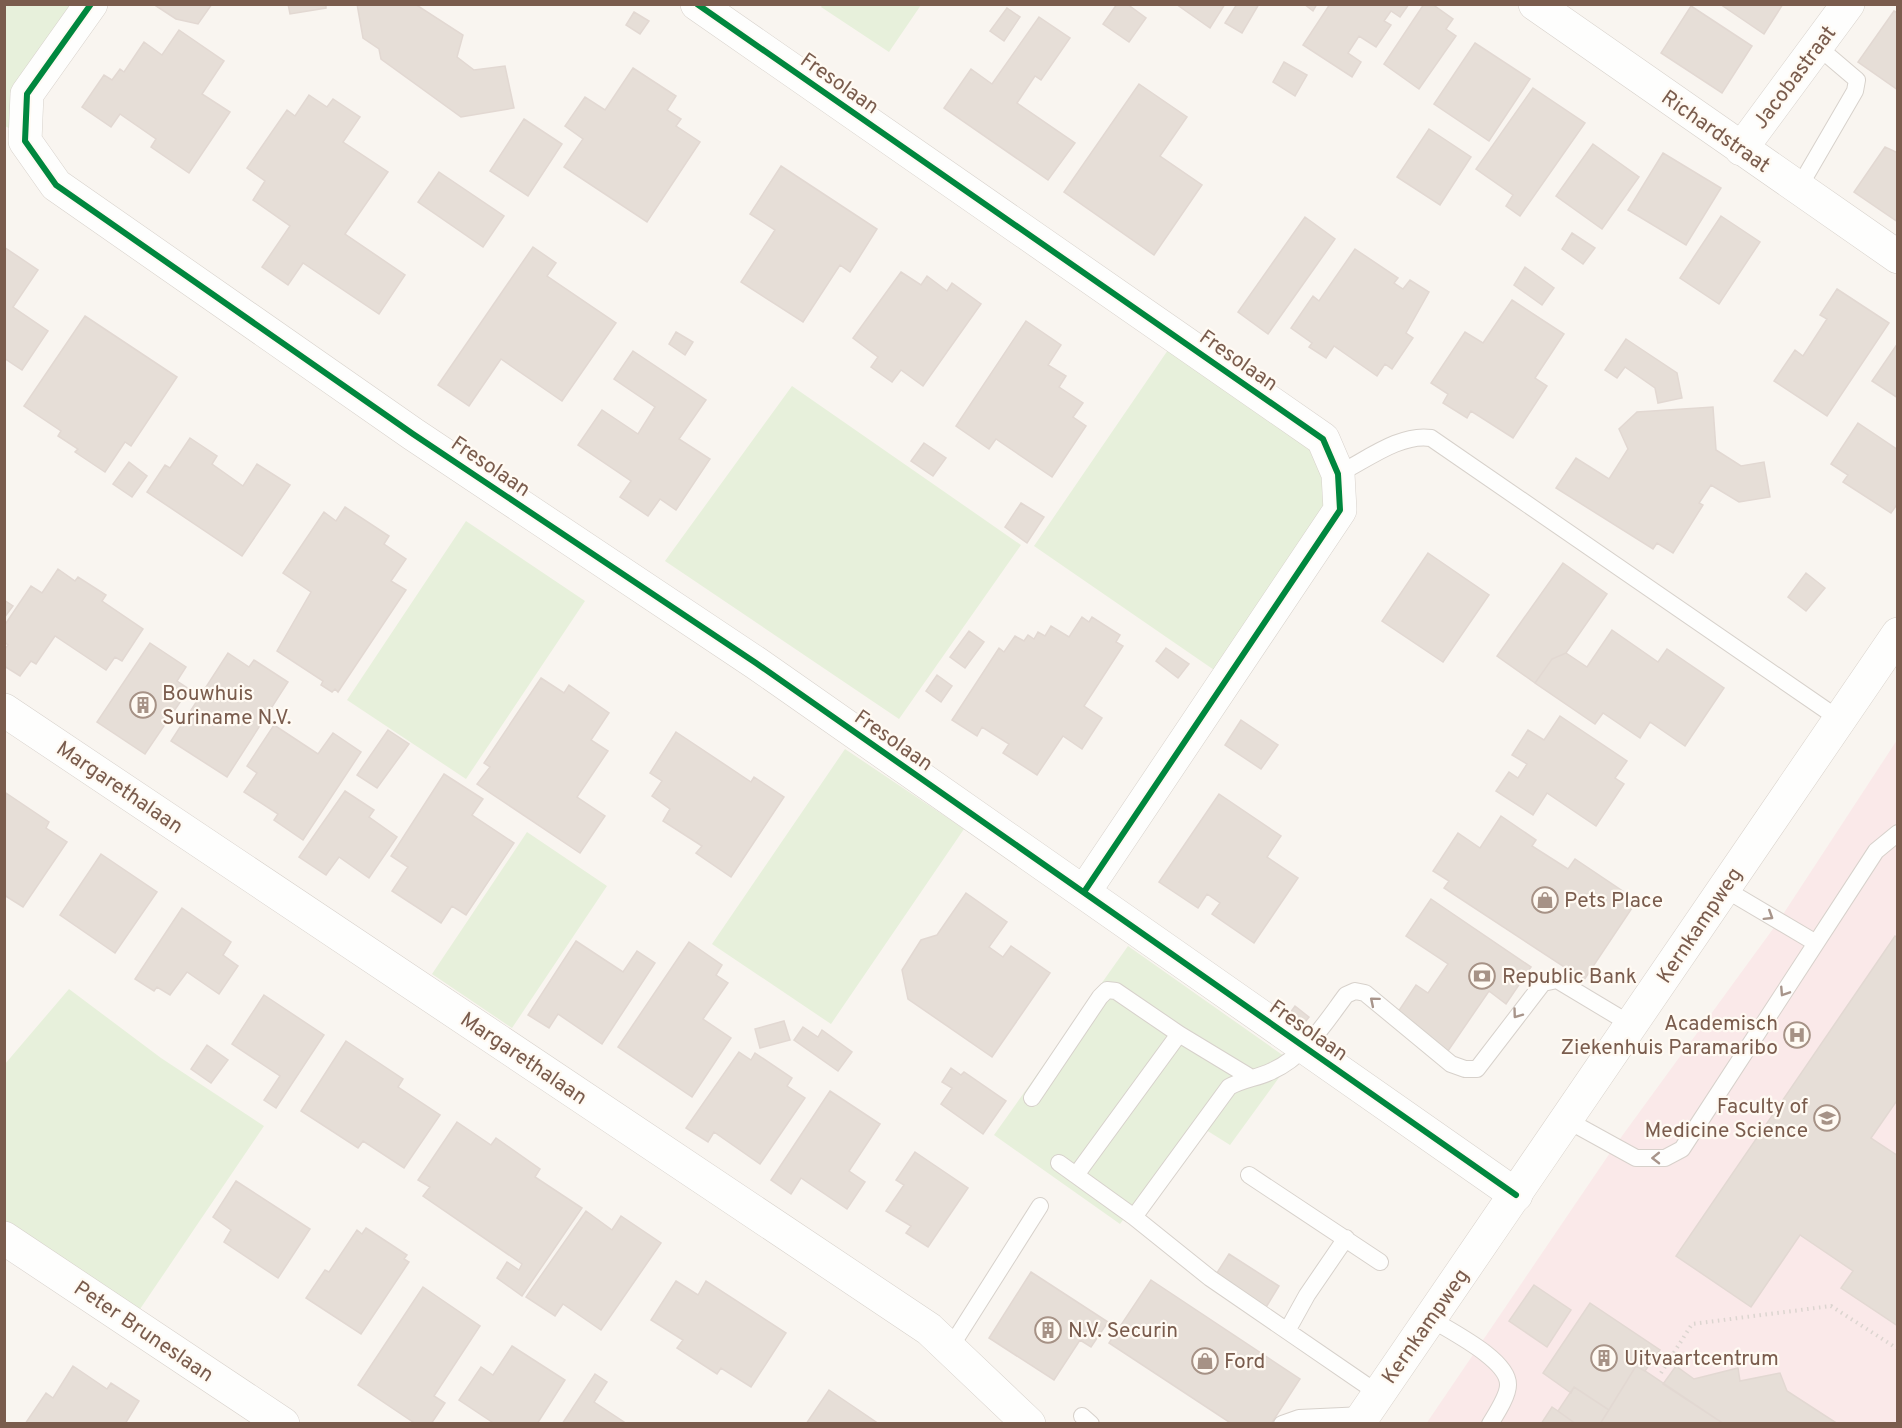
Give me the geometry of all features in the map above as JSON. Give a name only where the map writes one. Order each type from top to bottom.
[{"type":"street","name":"Fresolaan","points":[[91,4],[27,94],[15,141],[56,185],[413,434],[756,663],[1516,1195]]},
{"type":"street","name":"Fresolaan","points":[[697,4],[1323,440],[1338,474],[1340,510],[1084,892]]},
{"type":"street","name":"Richardstraat","points":[[1535,4],[1898,257]]},
{"type":"street","name":"Jacobastraat","points":[[1741,149],[1848,4]]},
{"type":"street","name":"Kernkampweg","points":[[1367,1411],[1898,634]]},
{"type":"street","name":"Margarethalaan","points":[[5,712],[929,1329],[1017,1419]]},
{"type":"street","name":"Peter Bruneslaan","points":[[4,1238],[283,1424]]},
{"type":"lane","points":[[1798,189],[1856,91],[1857,80],[1817,46]]},
{"type":"lane","points":[[1338,474],[1405,440],[1417,436],[1431,438],[1839,719]]},
{"type":"lane","points":[[1567,1120],[1636,1158],[1665,1158],[1682,1149],[1876,851],[1898,833]]},
{"type":"lane","points":[[1723,888],[1816,943]]},
{"type":"lane","points":[[1134,1217],[1229,1087],[1250,1077],[1270,1072],[1306,1048],[1346,995],[1355,991],[1365,993],[1451,1064],[1465,1069],[1477,1069],[1543,983],[1557,980],[1632,1025]]},
{"type":"lane","points":[[1032,1098],[1107,990],[1116,991],[1179,1034],[1250,1077]]},
{"type":"lane","points":[[1076,1176],[1179,1034]]},
{"type":"lane","points":[[1059,1162],[1134,1217],[1210,1278],[1287,1331],[1367,1411]]},
{"type":"lane","points":[[1249,1175],[1380,1262]]},
{"type":"lane","points":[[950,1348],[1040,1206]]},
{"type":"lane","points":[[1287,1331],[1307,1295],[1346,1238]]},
{"type":"lane","points":[[1431,1319],[1478,1348],[1505,1371],[1508,1386],[1490,1424]]},
{"type":"lane","points":[[1282,1424],[1299,1418],[1367,1411]]},
{"type":"path","points":[[1661,1373],[1692,1324],[1831,1306],[1898,1349]]},
{"type":"shaded area","name":"Academisch Ziekenhuis Paramaribo","points":[[1897,740],[1897,1423],[1426,1424],[1614,1147],[1778,922]]},
{"type":"green space","points":[[823,4],[921,5],[889,52],[821,7]]},
{"type":"green space","points":[[4,5],[74,5],[14,131],[5,126]]},
{"type":"green space","points":[[1168,350],[1304,442],[1319,461],[1328,509],[1217,672],[1034,546]]},
{"type":"green space","points":[[792,386],[1021,545],[899,719],[665,561]]},
{"type":"green space","points":[[466,521],[585,601],[466,779],[347,700]]},
{"type":"green space","points":[[845,749],[964,829],[831,1024],[712,944]]},
{"type":"green space","points":[[527,832],[607,886],[512,1028],[432,974]]},
{"type":"green space","points":[[1128,946],[1291,1061],[1230,1145],[1195,1123],[1120,1224],[994,1135]]},
{"type":"green space","points":[[69,989],[161,1058],[264,1126],[138,1312],[5,1222],[5,1064]]},
{"type":"building","points":[[153,4],[212,4],[198,24],[176,19]]},
{"type":"building","points":[[288,4],[326,4],[326,8],[290,14]]},
{"type":"building","points":[[357,4],[415,4],[463,35],[457,57],[474,70],[505,66],[514,108],[461,117],[381,59],[379,49],[363,38]]},
{"type":"building","points":[[1117,4],[1127,4],[1146,18],[1129,42],[1103,24]]},
{"type":"building","points":[[1176,4],[1225,4],[1210,28]]},
{"type":"building","points":[[1237,4],[1259,4],[1242,33],[1225,23]]},
{"type":"building","points":[[1304,4],[1317,4],[1313,11]]},
{"type":"building","points":[[1330,4],[1409,4],[1400,17],[1391,11],[1384,21],[1391,25],[1376,47],[1359,36],[1348,53],[1361,62],[1352,77],[1303,45]]},
{"type":"building","points":[[1424,4],[1432,4],[1453,19],[1446,29],[1456,36],[1419,89],[1384,64]]},
{"type":"building","points":[[1720,4],[1783,4],[1764,34]]},
{"type":"building","points":[[1691,6],[1752,46],[1722,93],[1661,53]]},
{"type":"building","points":[[1007,8],[1020,17],[1004,41],[990,31]]},
{"type":"building","points":[[1894,11],[1898,13],[1898,90],[1858,62]]},
{"type":"building","points":[[634,12],[649,21],[640,34],[626,25]]},
{"type":"building","points":[[1039,17],[1070,38],[1041,80],[1035,76],[1017,103],[1075,143],[1048,180],[944,108],[971,69],[992,84]]},
{"type":"building","points":[[179,30],[224,61],[202,94],[230,112],[189,173],[151,147],[156,139],[120,114],[111,127],[82,107],[104,75],[112,80],[120,69],[124,72],[144,42],[162,55]]},
{"type":"building","points":[[1475,43],[1530,79],[1489,141],[1434,104]]},
{"type":"building","points":[[1284,62],[1307,75],[1295,96],[1273,82]]},
{"type":"building","points":[[633,68],[676,96],[667,110],[681,119],[676,126],[700,142],[647,222],[564,167],[583,139],[565,126],[585,97],[605,110]]},
{"type":"building","points":[[1139,84],[1187,117],[1160,156],[1202,185],[1154,255],[1064,192]]},
{"type":"building","points":[[1533,88],[1585,123],[1520,216],[1506,206],[1513,195],[1476,169]]},
{"type":"building","points":[[309,95],[327,107],[333,99],[360,117],[343,142],[388,172],[345,234],[405,275],[379,314],[303,263],[288,285],[262,267],[290,226],[253,200],[265,181],[247,168],[287,110],[295,116]]},
{"type":"building","points":[[524,119],[562,144],[528,196],[490,171]]},
{"type":"building","points":[[1429,129],[1471,157],[1440,205],[1397,177]]},
{"type":"building","points":[[1593,144],[1639,177],[1602,229],[1556,196]]},
{"type":"building","points":[[1885,147],[1898,153],[1898,222],[1854,192]]},
{"type":"building","points":[[1663,153],[1721,188],[1686,245],[1628,210]]},
{"type":"building","points":[[781,166],[877,229],[850,272],[840,265],[803,322],[741,282],[775,230],[750,214]]},
{"type":"building","points":[[439,172],[504,216],[483,247],[418,202]]},
{"type":"building","points":[[1721,216],[1760,242],[1719,304],[1680,278]]},
{"type":"building","points":[[1305,217],[1335,239],[1268,334],[1238,312]]},
{"type":"building","points":[[1572,233],[1595,248],[1583,264],[1562,249]]},
{"type":"building","points":[[4,247],[38,270],[13,307],[48,331],[22,370],[4,358]]},
{"type":"building","points":[[533,247],[556,263],[547,276],[616,323],[562,401],[501,359],[469,406],[438,385]]},
{"type":"building","points":[[1355,249],[1398,278],[1394,283],[1403,289],[1410,280],[1429,292],[1406,333],[1413,338],[1392,369],[1385,364],[1377,376],[1334,346],[1326,358],[1309,347],[1312,343],[1291,328],[1313,296],[1319,301]]},
{"type":"building","points":[[1525,267],[1554,288],[1542,305],[1514,285]]},
{"type":"building","points":[[901,272],[921,285],[927,276],[947,291],[952,283],[981,304],[923,386],[901,370],[892,382],[871,367],[878,357],[853,338]]},
{"type":"building","points":[[1837,289],[1889,323],[1827,416],[1774,381],[1795,350],[1803,356],[1827,319],[1820,315]]},
{"type":"building","points":[[1512,300],[1564,334],[1535,378],[1547,386],[1513,438],[1471,411],[1467,418],[1443,403],[1448,394],[1431,383],[1465,332],[1483,343]]},
{"type":"building","points":[[85,316],[177,377],[131,446],[125,442],[105,472],[75,452],[78,449],[58,436],[61,431],[24,406]]},
{"type":"building","points":[[1026,321],[1061,345],[1048,365],[1066,376],[1059,387],[1083,403],[1073,417],[1086,426],[1052,477],[996,439],[989,449],[956,426]]},
{"type":"building","points":[[676,332],[693,342],[685,355],[669,344]]},
{"type":"building","points":[[1626,339],[1677,373],[1682,398],[1658,403],[1655,388],[1625,367],[1617,378],[1605,370]]},
{"type":"building","points":[[1898,343],[1898,398],[1872,381]]},
{"type":"building","points":[[633,351],[706,400],[679,439],[710,459],[676,510],[660,499],[648,516],[620,497],[631,481],[578,445],[602,410],[638,434],[655,407],[614,379]]},
{"type":"building","points":[[1713,407],[1716,450],[1741,466],[1764,462],[1770,497],[1739,502],[1711,485],[1699,503],[1703,505],[1673,553],[1657,543],[1653,549],[1556,488],[1576,458],[1609,479],[1628,449],[1619,429],[1637,412]]},
{"type":"building","points":[[1858,423],[1898,450],[1898,503],[1891,513],[1843,482],[1848,475],[1831,464]]},
{"type":"building","points":[[190,438],[217,456],[212,464],[243,486],[257,464],[290,485],[242,556],[147,492],[165,465],[170,468]]},
{"type":"building","points":[[924,443],[946,458],[933,476],[911,461]]},
{"type":"building","points":[[129,462],[147,476],[132,497],[113,484]]},
{"type":"building","points":[[1021,503],[1044,517],[1027,543],[1005,527]]},
{"type":"building","points":[[345,507],[389,536],[384,544],[406,559],[391,581],[406,590],[338,692],[335,689],[332,692],[321,685],[323,681],[277,651],[311,592],[283,573],[324,512],[336,521]]},
{"type":"building","points":[[1428,553],[1489,595],[1443,662],[1382,621]]},
{"type":"building","points":[[1563,563],[1607,594],[1566,653],[1552,659],[1535,683],[1497,656]]},
{"type":"building","points":[[58,569],[75,581],[78,577],[106,595],[102,601],[143,629],[122,661],[115,657],[106,670],[55,636],[36,664],[31,661],[20,676],[4,666],[4,650],[8,645],[4,642],[4,626],[31,586],[42,593]]},
{"type":"building","points":[[1806,573],[1825,588],[1806,611],[1788,597]]},
{"type":"building","points":[[4,600],[13,606],[4,618]]},
{"type":"building","points":[[1082,617],[1089,622],[1092,617],[1120,635],[1116,642],[1123,646],[1084,706],[1102,718],[1082,749],[1063,736],[1037,775],[1003,753],[1009,744],[982,727],[977,736],[952,720],[999,648],[1004,652],[1015,636],[1024,641],[1028,635],[1034,639],[1038,632],[1045,636],[1051,626],[1069,637]]},
{"type":"building","points":[[1612,630],[1658,662],[1667,649],[1724,688],[1685,746],[1650,722],[1640,738],[1603,713],[1595,724],[1535,683],[1552,659],[1566,653],[1587,667]]},
{"type":"building","points":[[969,631],[984,642],[965,668],[950,657]]},
{"type":"building","name":"Bouwhuis Suriname N.V.","points":[[150,643],[186,667],[177,681],[189,689],[145,754],[97,722]]},
{"type":"building","points":[[1166,648],[1189,664],[1178,678],[1156,661]]},
{"type":"building","points":[[228,653],[249,667],[254,660],[288,682],[227,777],[171,741]]},
{"type":"building","points":[[937,675],[952,686],[941,702],[926,691]]},
{"type":"building","points":[[541,678],[564,693],[569,685],[609,713],[591,740],[608,751],[577,797],[605,816],[580,853],[477,784],[490,767],[484,763]]},
{"type":"building","points":[[1560,716],[1627,761],[1615,778],[1624,784],[1596,826],[1547,793],[1533,815],[1496,791],[1509,772],[1518,778],[1527,764],[1512,755],[1528,730],[1544,740]]},
{"type":"building","points":[[1241,720],[1278,745],[1261,769],[1225,745]]},
{"type":"building","points":[[274,725],[318,754],[333,733],[361,752],[303,840],[274,820],[278,814],[244,792],[257,773],[247,766]]},
{"type":"building","points":[[388,730],[409,744],[377,788],[357,775]]},
{"type":"building","points":[[676,732],[751,782],[754,777],[784,797],[731,877],[696,853],[702,846],[663,821],[670,809],[652,796],[662,781],[650,773]]},
{"type":"building","points":[[444,774],[483,799],[472,815],[514,843],[466,915],[452,906],[441,923],[392,891],[408,867],[391,856]]},
{"type":"building","points":[[345,791],[374,810],[369,817],[397,837],[369,878],[339,857],[326,875],[299,857]]},
{"type":"building","points":[[6,793],[49,822],[46,828],[67,842],[23,907],[4,895]]},
{"type":"building","points":[[1219,794],[1281,836],[1267,857],[1298,878],[1254,943],[1212,914],[1220,903],[1207,894],[1198,908],[1159,882]]},
{"type":"building","name":"Pets Place","points":[[1501,816],[1536,840],[1532,846],[1568,869],[1575,859],[1630,896],[1625,904],[1632,908],[1584,980],[1444,888],[1449,881],[1433,871],[1458,833],[1480,848]]},
{"type":"building","points":[[101,854],[157,892],[115,953],[60,915]]},
{"type":"building","points":[[966,893],[1007,922],[989,947],[1003,957],[1011,946],[1050,973],[992,1057],[908,999],[902,970],[921,940],[937,935]]},
{"type":"building","name":"Republic Bank","points":[[1431,899],[1531,967],[1506,1004],[1489,991],[1448,1051],[1396,1015],[1416,985],[1428,993],[1448,964],[1406,936]]},
{"type":"building","points":[[182,908],[231,942],[223,955],[238,966],[219,994],[187,972],[170,995],[157,987],[154,991],[135,979]]},
{"type":"building","name":"Faculty of Medicine Science","points":[[1895,936],[1898,938],[1898,1099],[1871,1138],[1898,1156],[1898,1326],[1841,1288],[1853,1271],[1800,1235],[1751,1307],[1676,1256]]},
{"type":"building","points":[[576,941],[623,972],[637,951],[655,963],[602,1044],[558,1014],[549,1028],[528,1015]]},
{"type":"building","points":[[689,942],[722,965],[716,975],[728,983],[703,1019],[731,1038],[692,1097],[618,1047]]},
{"type":"building","points":[[264,995],[324,1035],[276,1108],[264,1100],[280,1076],[232,1044]]},
{"type":"building","points":[[1295,1006],[1309,1017],[1301,1027],[1287,1017]]},
{"type":"building","points":[[784,1021],[790,1040],[760,1048],[755,1029]]},
{"type":"building","points":[[803,1027],[818,1037],[822,1030],[852,1052],[838,1071],[794,1040]]},
{"type":"building","points":[[346,1041],[403,1079],[398,1087],[440,1115],[404,1168],[363,1141],[358,1148],[301,1111]]},
{"type":"building","points":[[207,1045],[228,1060],[211,1083],[191,1069]]},
{"type":"building","points":[[739,1052],[751,1060],[755,1053],[792,1078],[787,1086],[805,1098],[760,1164],[714,1132],[708,1142],[686,1128]]},
{"type":"building","points":[[951,1068],[961,1075],[964,1072],[1006,1101],[983,1134],[941,1104],[952,1088],[942,1082]]},
{"type":"building","points":[[830,1091],[880,1124],[849,1171],[865,1182],[847,1209],[801,1178],[791,1194],[771,1180]]},
{"type":"building","points":[[457,1122],[491,1145],[496,1138],[540,1169],[535,1177],[582,1208],[522,1296],[497,1278],[507,1262],[519,1270],[522,1264],[423,1196],[430,1187],[418,1180]]},
{"type":"building","points":[[915,1152],[968,1188],[928,1247],[906,1233],[911,1226],[886,1211],[904,1185],[896,1180]]},
{"type":"building","points":[[236,1181],[310,1229],[278,1278],[224,1242],[231,1230],[213,1217]]},
{"type":"building","points":[[586,1211],[612,1230],[621,1216],[661,1243],[601,1330],[563,1304],[555,1316],[526,1297]]},
{"type":"building","points":[[366,1228],[407,1255],[404,1259],[409,1262],[361,1334],[306,1298],[325,1270],[329,1272],[357,1230],[362,1234]]},
{"type":"building","points":[[1229,1254],[1279,1286],[1265,1309],[1215,1276]]},
{"type":"building","name":"N.V. Securin","points":[[1031,1272],[1108,1322],[1091,1347],[1080,1340],[1054,1380],[989,1338]]},
{"type":"building","name":"Ford","points":[[1151,1280],[1300,1379],[1271,1424],[1232,1424],[1109,1343]]},
{"type":"building","points":[[676,1281],[698,1295],[706,1281],[786,1333],[751,1387],[721,1368],[717,1374],[677,1348],[683,1340],[651,1320]]},
{"type":"building","points":[[1534,1285],[1571,1310],[1547,1347],[1509,1321]]},
{"type":"building","points":[[423,1287],[480,1326],[434,1396],[445,1403],[431,1424],[416,1424],[358,1385]]},
{"type":"building","name":"Uitvaartcentrum","points":[[1590,1303],[1660,1350],[1645,1371],[1636,1366],[1609,1410],[1574,1387],[1571,1393],[1543,1373]]},
{"type":"building","points":[[512,1346],[565,1380],[537,1424],[495,1424],[459,1400],[481,1367],[493,1375]]},
{"type":"building","points":[[73,1366],[107,1389],[111,1383],[139,1401],[125,1424],[25,1424],[46,1393],[53,1398]]},
{"type":"building","points":[[1636,1366],[1645,1371],[1724,1424],[1600,1424]]},
{"type":"building","points":[[1676,1366],[1694,1379],[1738,1368],[1740,1381],[1780,1373],[1787,1391],[1838,1424],[1724,1424],[1663,1384]]},
{"type":"building","points":[[595,1374],[607,1382],[594,1402],[627,1424],[562,1424]]},
{"type":"building","points":[[1574,1387],[1609,1410],[1600,1424],[1576,1424],[1558,1411]]},
{"type":"building","points":[[829,1390],[879,1424],[806,1424]]},
{"type":"building","points":[[1552,1407],[1558,1411],[1576,1424],[1541,1424]]},
{"type":"cycle path","points":[[91,4],[27,94],[25,141],[56,185],[413,434],[756,663],[1516,1195]]},
{"type":"cycle path","points":[[697,4],[1323,439],[1338,474],[1340,510],[1084,892]]},
{"type":"place","name":"Bouwhuis Suriname N.V.","points":[[143,705]]},
{"type":"place","name":"Pets Place","points":[[1545,900]]},
{"type":"place","name":"Republic Bank","points":[[1482,976]]},
{"type":"place","name":"Academisch Ziekenhuis Paramaribo","points":[[1797,1035]]},
{"type":"place","name":"Faculty of Medicine Science","points":[[1827,1118]]},
{"type":"place","name":"N.V. Securin","points":[[1048,1330]]},
{"type":"place","name":"Uitvaartcentrum","points":[[1604,1358]]},
{"type":"place","name":"Ford","points":[[1205,1361]]}]
